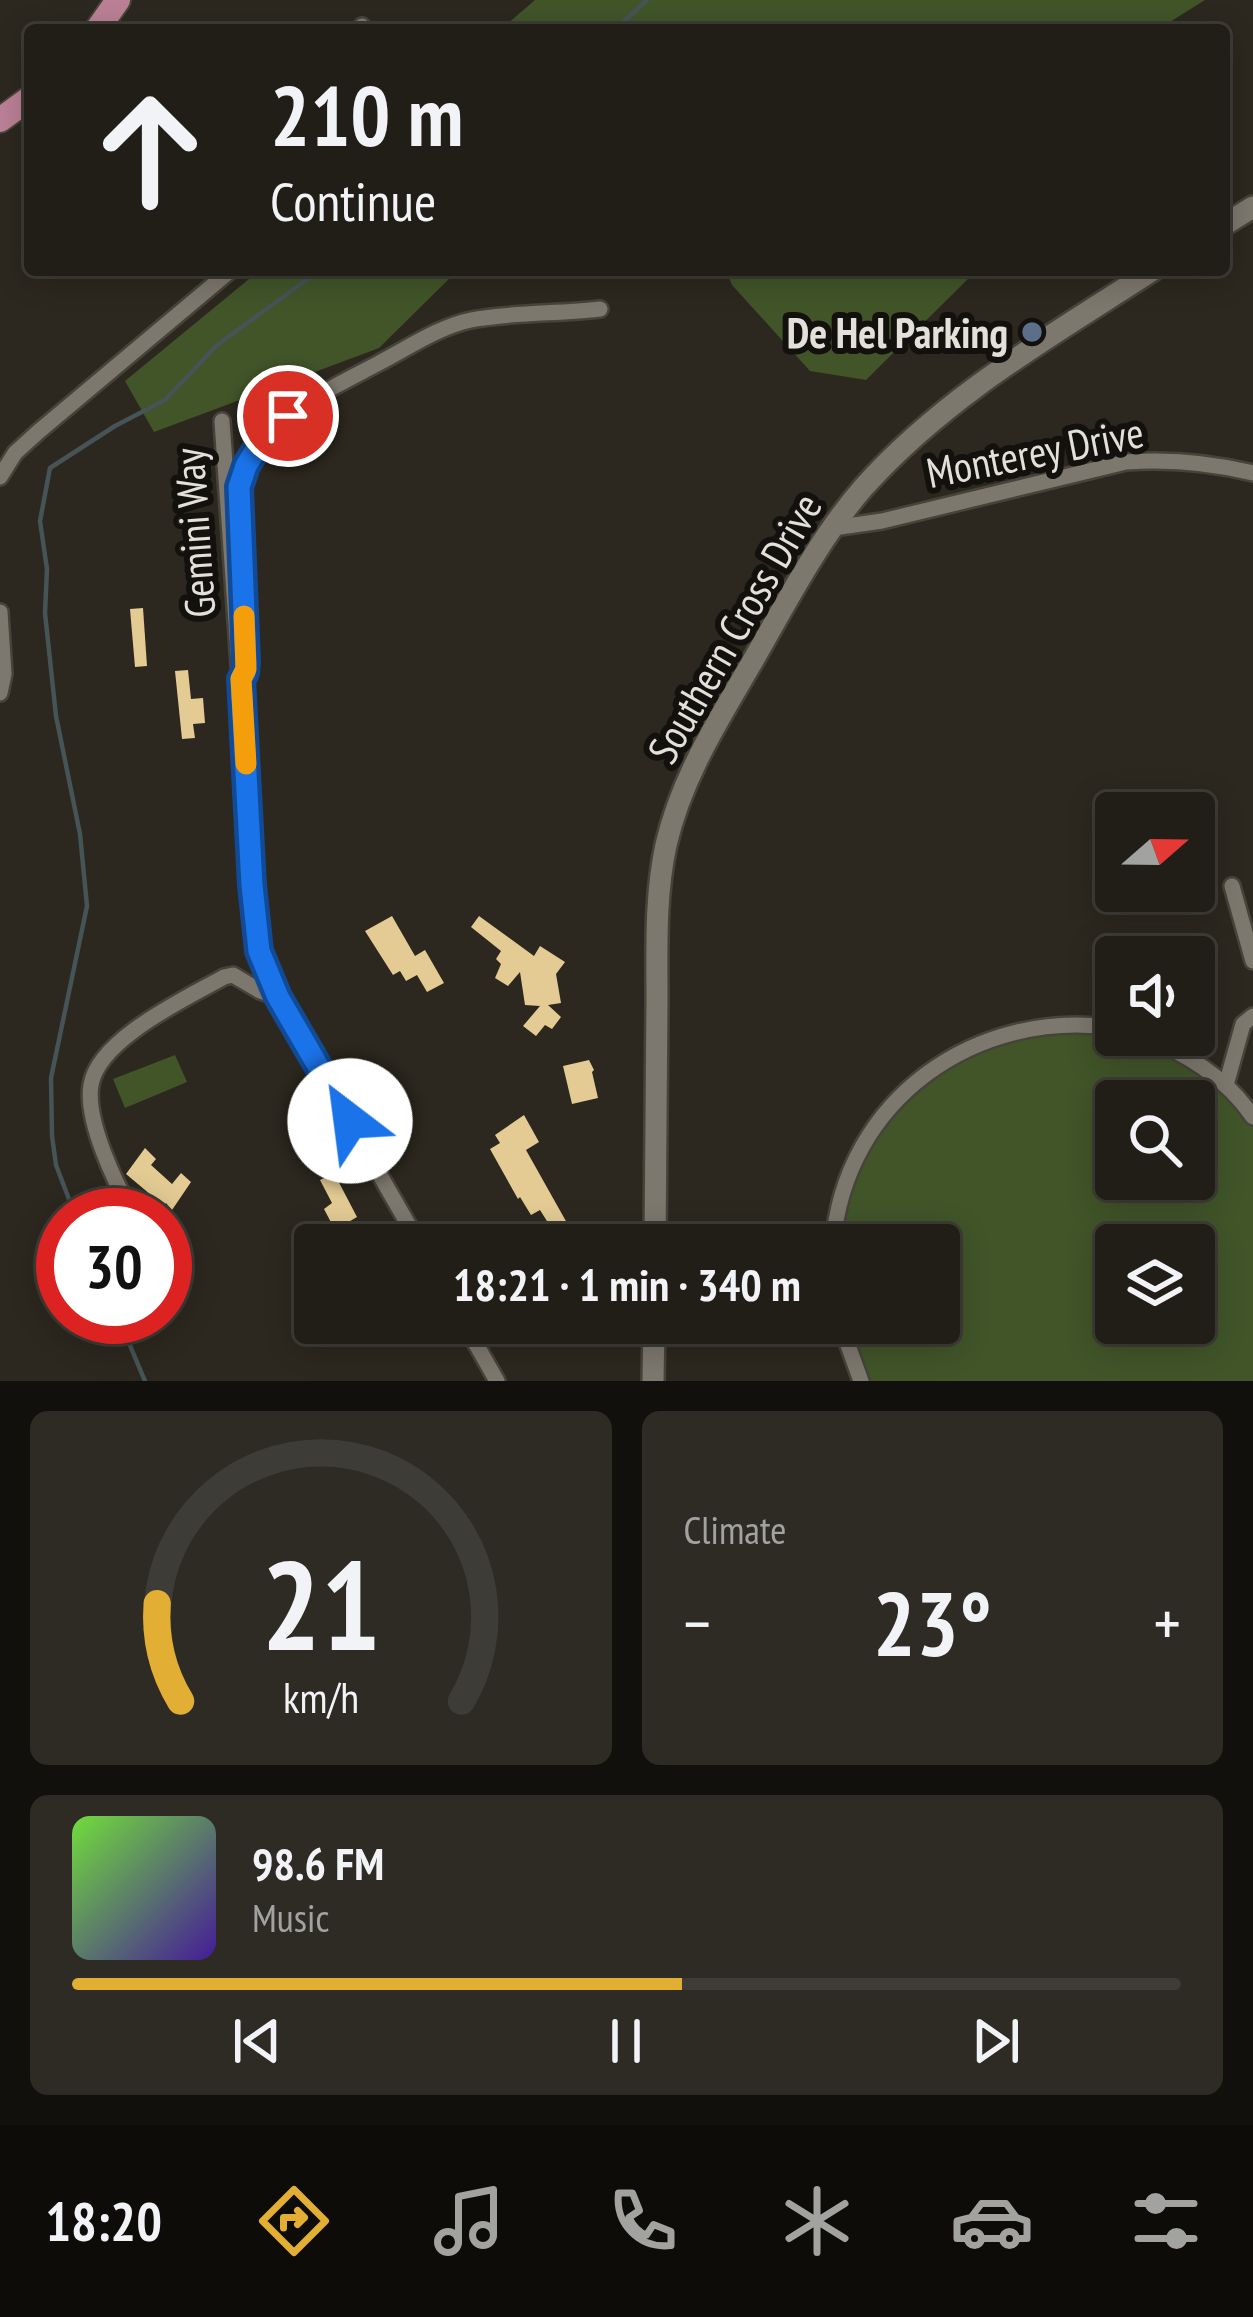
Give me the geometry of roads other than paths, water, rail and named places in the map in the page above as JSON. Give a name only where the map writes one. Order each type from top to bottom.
[{"type":"street","points":[[1,470],[38,432],[224,276]]},
{"type":"street","name":"Southern Cross Drive","points":[[655,1224],[657,907],[666,843],[685,784],[712,730],[832,528],[883,468],[951,405],[1012,360],[1144,276]]},
{"type":"street","points":[[241,679],[246,662],[238,494],[246,466],[268,434],[329,388],[465,322],[600,309]]},
{"type":"street","name":"Gemini Way","points":[[222,422],[257,942],[278,997],[408,1224]]},
{"type":"street","name":"Monterey Drive","points":[[832,528],[1126,462],[1161,460],[1253,473]]},
{"type":"street","points":[[0,612],[4,674],[0,693]]},
{"type":"street","points":[[1232,886],[1253,961]]},
{"type":"street","points":[[118,1188],[109,1172],[91,1101],[93,1077],[104,1057],[149,1020],[224,977],[232,975],[278,997]]},
{"type":"street","points":[[1226,1085],[1243,1024],[1253,1016]]},
{"type":"street","points":[[836,1224],[845,1183],[862,1149],[902,1097],[937,1066],[998,1035],[1095,1025]]},
{"type":"street","points":[[1185,1056],[1226,1085],[1253,1117]]},
{"type":"street","points":[[476,1344],[497,1381]]},
{"type":"street","points":[[653,1381],[654,1344]]},
{"type":"street","points":[[848,1344],[861,1381]]},
{"type":"waterway","points":[[621,24],[647,0]]},
{"type":"waterway","points":[[65,1188],[52,1136],[51,1078],[87,906],[80,834],[56,716],[45,613],[47,569],[40,521],[50,468],[165,400],[217,345],[312,276]]},
{"type":"waterway","points":[[129,1344],[145,1381]]},
{"type":"place","name":"De Hel Parking","points":[[1032,332]]}]
